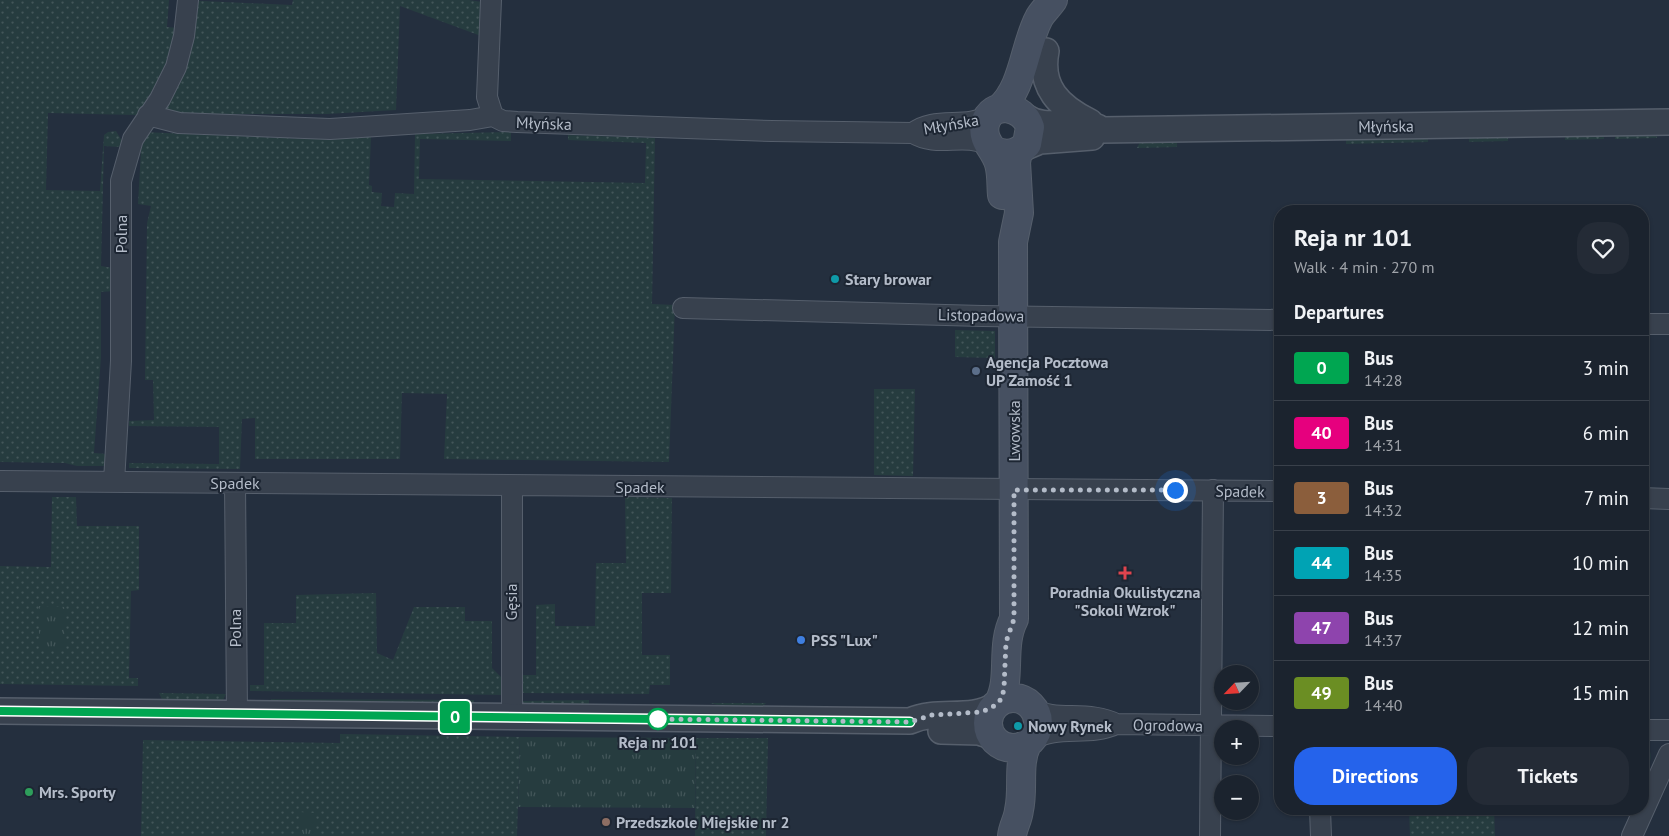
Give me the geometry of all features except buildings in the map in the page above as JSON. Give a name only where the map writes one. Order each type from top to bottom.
[{"type":"main road","points":[[1054,0],[1056,22],[1025,107],[1030,133],[1005,148],[984,131],[994,113],[1007,101],[1016,82],[1039,18],[1054,0]]},
{"type":"main road","points":[[994,113],[1011,108],[1026,117]]},
{"type":"main road","name":"Lwowska","points":[[1005,148],[1000,171],[1004,218],[1013,242],[1014,619],[1021,642],[1022,686],[1033,707]]},
{"type":"main road","name":"Lwowska","points":[[997,703],[1004,688],[1007,635],[1014,619]]},
{"type":"main road","points":[[1016,698],[1033,707],[1039,725],[1022,759],[1019,811],[1012,831],[1006,805],[1004,760],[993,739],[988,723],[991,710],[997,703],[1016,698]]},
{"type":"main road","points":[[993,739],[1007,748],[1021,748],[1030,742]]},
{"type":"street","name":"Polna","points":[[114,482],[121,361],[121,181],[133,139],[169,83],[176,68],[184,36],[188,0]]},
{"type":"street","points":[[491,0],[488,96],[494,116]]},
{"type":"street","points":[[1046,50],[1044,68],[1052,94],[1064,107],[1096,126]]},
{"type":"street","name":"Młyńska","points":[[913,133],[929,125],[975,123],[994,113]]},
{"type":"street","name":"Młyńska","points":[[148,115],[179,123],[330,129],[470,120],[494,116],[503,121],[517,122],[860,134],[913,133],[930,140],[975,141],[1005,148],[1040,141],[1088,139],[1096,126]]},
{"type":"street","name":"Młyńska","points":[[1026,117],[1042,123],[1096,126],[1669,122]]},
{"type":"street","name":"Listopadowa","points":[[683,308],[1274,320]]},
{"type":"street","points":[[1649,324],[1669,324]]},
{"type":"street","name":"Spadek","points":[[0,480],[512,486],[1274,491]]},
{"type":"street","name":"Polna","points":[[235,483],[236,714]]},
{"type":"street","name":"Gęsia","points":[[512,486],[512,718]]},
{"type":"street","points":[[1210,836],[1213,490]]},
{"type":"street","points":[[1649,498],[1669,499]]},
{"type":"street","points":[[0,711],[910,722],[932,715],[977,714],[997,703]]},
{"type":"street","name":"Ogrodowa","points":[[1033,707],[1048,714],[1101,718],[1116,724]]},
{"type":"street","points":[[910,722],[926,728],[978,732],[993,739]]},
{"type":"street","name":"Ogrodowa","points":[[1030,742],[1050,732],[1094,731],[1116,724],[1274,726]]},
{"type":"street","points":[[1649,730],[1669,730]]},
{"type":"street","points":[[1649,798],[1669,754]]},
{"type":"street","points":[[1320,815],[1321,836]]},
{"type":"street","points":[[1632,836],[1641,815]]},
{"type":"green space","points":[[0,0],[169,0],[167,27],[179,28],[181,0],[292,5],[293,0],[469,0],[482,2],[481,36],[400,6],[396,110],[327,114],[182,114],[177,116],[48,113],[46,190],[100,191],[104,135],[108,132],[116,131],[122,141],[119,147],[104,146],[101,266],[113,268],[114,291],[101,292],[101,357],[94,453],[107,454],[107,466],[0,462]]},
{"type":"green space","points":[[142,132],[308,139],[371,137],[369,185],[372,186],[372,192],[382,193],[381,206],[394,207],[395,193],[414,194],[415,134],[511,132],[511,141],[420,139],[419,179],[645,183],[646,143],[568,140],[568,135],[655,138],[652,304],[675,305],[669,462],[444,459],[447,394],[402,393],[400,459],[255,459],[255,418],[242,419],[240,469],[129,468],[129,463],[219,464],[219,427],[129,426],[129,421],[154,420],[153,380],[145,380],[147,223],[151,206],[138,204]]},
{"type":"green space","points":[[1656,132],[1657,138],[1615,139],[1615,133]]},
{"type":"green space","points":[[1604,133],[1604,139],[1565,140],[1565,134]]},
{"type":"green space","points":[[1508,134],[1508,141],[1469,142],[1469,135]]},
{"type":"green space","points":[[1360,136],[1428,136],[1428,142],[1346,144],[1346,140]]},
{"type":"green space","points":[[1177,140],[1177,147],[1137,148],[1140,142]]},
{"type":"green space","points":[[955,330],[995,331],[995,358],[955,357]]},
{"type":"green space","points":[[874,389],[915,389],[913,476],[874,475]]},
{"type":"green space","points":[[52,497],[76,497],[77,526],[139,526],[139,590],[131,591],[129,678],[138,678],[138,686],[0,684],[0,566],[51,567]]},
{"type":"green space","points":[[625,497],[672,498],[671,593],[642,593],[642,655],[670,655],[670,685],[650,685],[649,694],[520,693],[521,675],[536,675],[536,605],[555,604],[555,626],[595,626],[596,563],[626,563]]},
{"type":"green space","points":[[376,593],[377,653],[393,660],[414,607],[465,607],[465,621],[492,621],[492,668],[505,681],[504,695],[250,691],[250,685],[264,685],[264,623],[296,623],[296,595]]},
{"type":"green space","points":[[39,606],[65,607],[65,651],[39,651]]},
{"type":"green space","points":[[159,693],[226,694],[222,702],[164,704]]},
{"type":"green space","points":[[271,699],[474,700],[474,707],[271,705]]},
{"type":"green space","points":[[589,700],[589,706],[525,706],[521,701]]},
{"type":"green space","points":[[710,703],[766,703],[762,707],[728,708]]},
{"type":"green space","points":[[340,734],[520,737],[517,836],[141,836],[143,740],[340,743]]},
{"type":"green space","points":[[520,737],[696,738],[695,808],[518,807]]},
{"type":"green space","points":[[696,738],[768,738],[766,836],[695,836]]},
{"type":"green space","points":[[1649,750],[1651,755],[1649,765]]},
{"type":"green space","points":[[299,812],[316,813],[315,836],[299,836]]},
{"type":"green space","points":[[1409,815],[1494,815],[1495,836],[1410,836]]},
{"type":"bus line","name":"0","points":[[0,711],[910,722]]},
{"type":"place","name":"Stary browar","points":[[835,279]]},
{"type":"place","name":"Agencja Pocztowa UP Zamość 1","points":[[976,371]]},
{"type":"place","name":"Poradnia Okulistyczna \"Sokoli Wzrok\"","points":[[1125,573]]},
{"type":"place","name":"PSS \"Lux\"","points":[[801,640]]},
{"type":"place","name":"Reja nr 101","points":[[658,719]]},
{"type":"place","name":"Nowy Rynek","points":[[1018,726]]},
{"type":"place","name":"Mrs. Sporty","points":[[29,792]]},
{"type":"place","name":"Przedszkole Miejskie nr 2","points":[[606,822]]},
{"type":"route","points":[[658,719],[656,719],[910,722],[925,716],[977,714],[987,710],[1002,698],[1007,635],[1014,619],[1014,490],[1175,490]]}]
